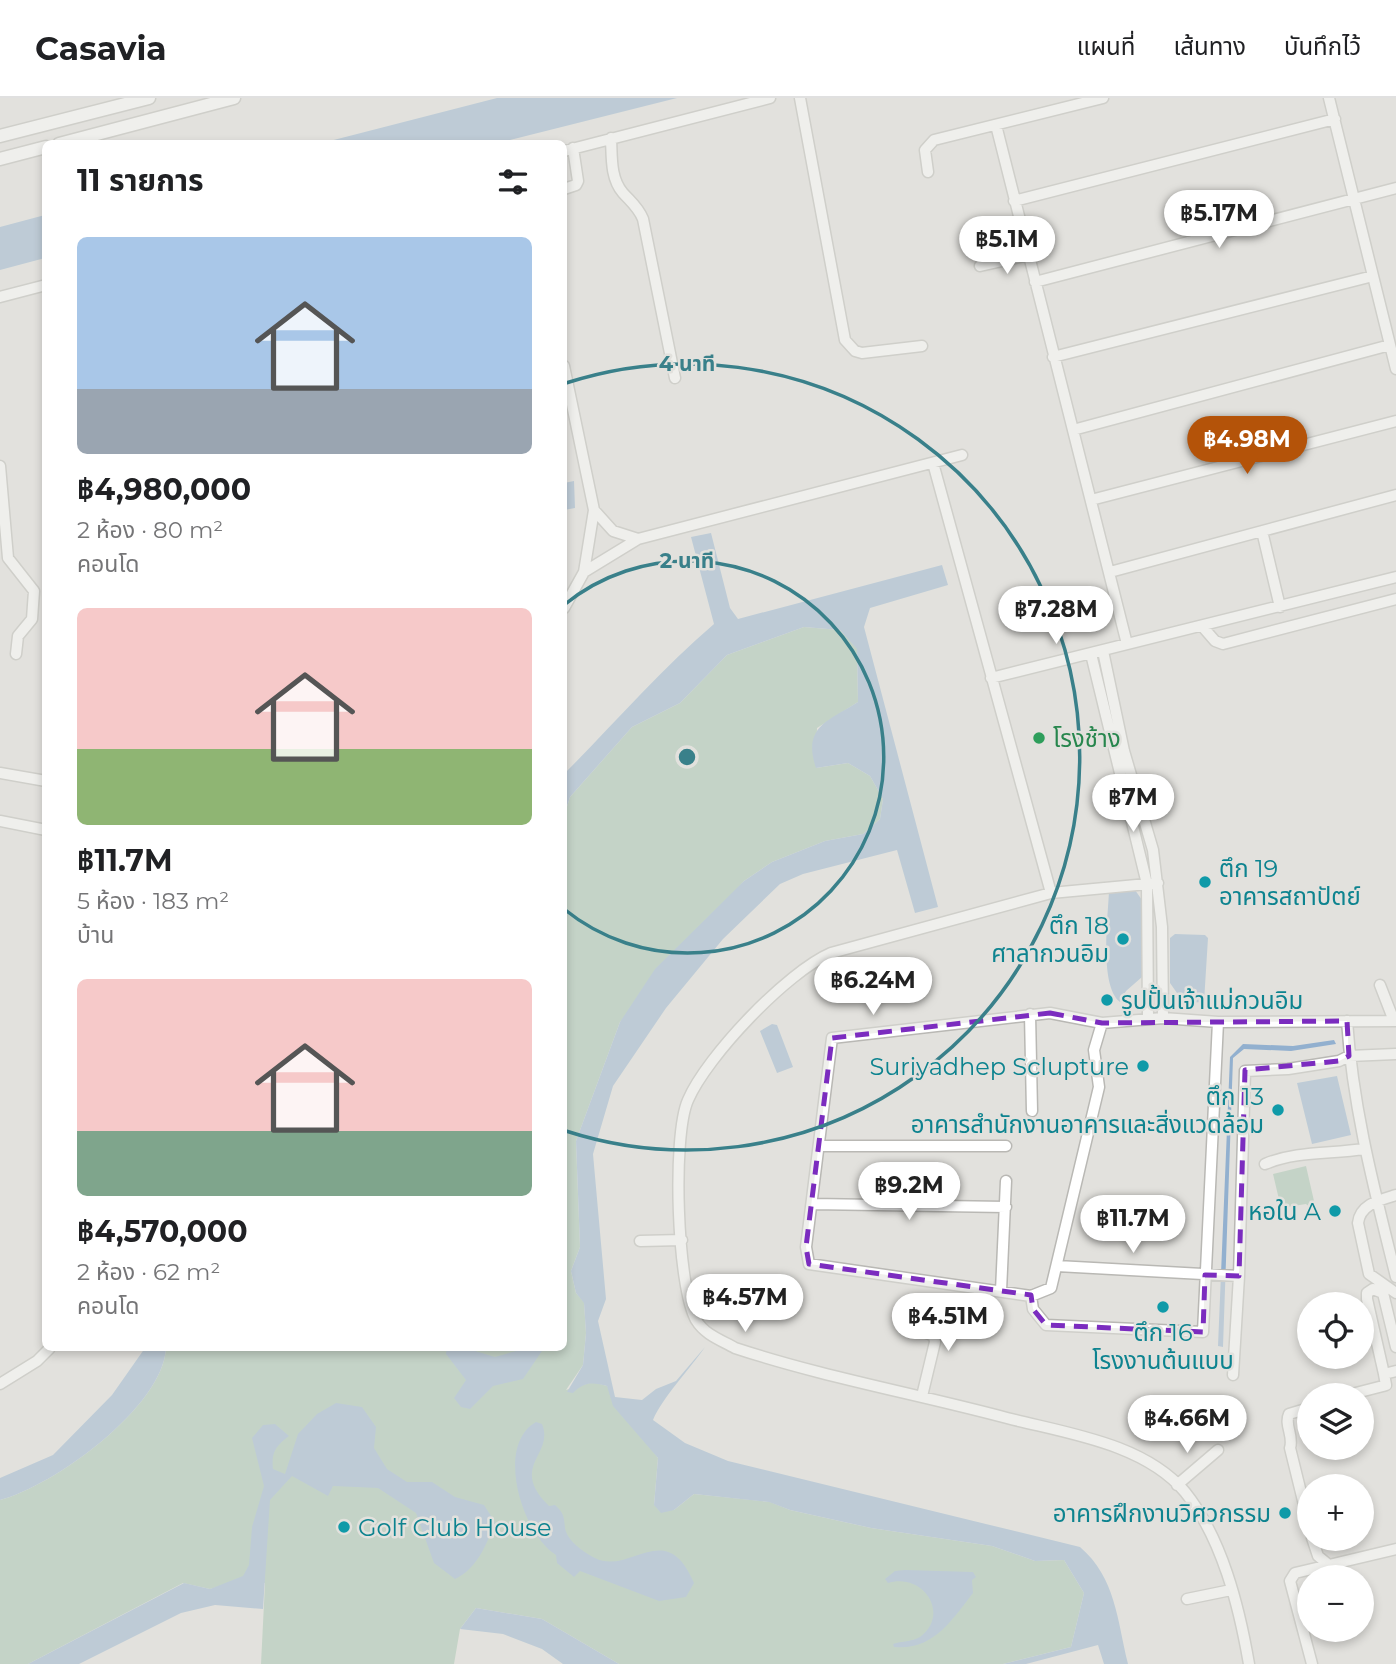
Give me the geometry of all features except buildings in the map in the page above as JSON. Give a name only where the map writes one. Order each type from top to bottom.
[{"type":"main road","points":[[0,136],[149,98]]},
{"type":"main road","points":[[74,140],[234,98]]},
{"type":"main road","points":[[0,159],[42,148]]},
{"type":"street","points":[[567,188],[576,186],[578,181],[568,150],[770,98]]},
{"type":"street","points":[[800,98],[845,340],[855,352],[862,353],[922,346]]},
{"type":"street","points":[[928,172],[925,157],[928,145],[1103,98]]},
{"type":"street","points":[[1329,98],[1396,369]]},
{"type":"street","points":[[1014,201],[1335,119]]},
{"type":"street","points":[[996,125],[1128,644]]},
{"type":"street","points":[[611,138],[615,180],[621,191],[638,208],[643,219],[675,378]]},
{"type":"street","points":[[1035,282],[1396,188]]},
{"type":"street","points":[[980,266],[1028,255]]},
{"type":"street","points":[[1053,356],[1373,276]]},
{"type":"street","points":[[0,297],[42,286]]},
{"type":"street","points":[[1073,430],[1390,345]]},
{"type":"street","points":[[567,398],[594,510],[584,572],[567,603]]},
{"type":"street","points":[[1091,500],[1396,421]]},
{"type":"street","points":[[584,572],[638,539],[962,455]]},
{"type":"street","points":[[933,463],[1051,893]]},
{"type":"street","points":[[0,466],[8,558],[34,592],[32,619],[18,636],[16,654]]},
{"type":"street","points":[[1110,572],[1396,495]]},
{"type":"street","points":[[594,510],[613,531],[638,539]]},
{"type":"street","points":[[1262,531],[1280,607]]},
{"type":"street","points":[[991,678],[1396,577]]},
{"type":"street","points":[[1202,626],[1215,641],[1223,644],[1396,599]]},
{"type":"street","points":[[1103,650],[1124,751],[1153,850],[1148,1019]]},
{"type":"street","points":[[1091,654],[1152,883],[1163,1018]]},
{"type":"street","points":[[0,773],[42,780]]},
{"type":"street","points":[[0,821],[42,829]]},
{"type":"street","points":[[1152,883],[1051,893],[831,953],[802,969],[783,984],[717,1059],[688,1099],[680,1143],[684,1286],[696,1320],[709,1334],[751,1353],[1101,1443],[1144,1460],[1177,1485],[1209,1525],[1231,1590],[1249,1664]]},
{"type":"street","points":[[1102,1023],[1094,1050],[1099,1087],[1051,1288],[1031,1296],[814,1267],[809,1264],[806,1255],[832,1038],[1050,1013],[1102,1023],[1163,1018],[1218,1022],[1395,1021],[1380,985]]},
{"type":"street","points":[[1030,1014],[1032,1111]]},
{"type":"street","points":[[1346,1021],[1364,1149],[1396,1278]]},
{"type":"street","points":[[1031,1296],[1037,1318],[1046,1325],[1199,1332],[1204,1328],[1218,1022]]},
{"type":"street","points":[[1233,1375],[1245,1071],[1288,1069],[1339,1061],[1349,1056],[1396,1054]]},
{"type":"street","points":[[820,1146],[1006,1146]]},
{"type":"street","points":[[1265,1164],[1309,1153],[1325,1155],[1364,1149]]},
{"type":"street","points":[[1001,1291],[1006,1181]]},
{"type":"street","points":[[1396,1195],[1376,1202],[1359,1215],[1362,1252],[1369,1273],[1396,1293]]},
{"type":"street","points":[[812,1204],[1006,1207]]},
{"type":"street","points":[[640,1241],[682,1240]]},
{"type":"street","points":[[1057,1266],[1236,1276]]},
{"type":"street","points":[[1374,1388],[1386,1385],[1390,1373],[1367,1299],[1367,1293],[1373,1289],[1383,1293],[1396,1347]]},
{"type":"street","points":[[922,1396],[935,1342],[934,1336],[924,1332]]},
{"type":"street","points":[[0,1384],[37,1361],[47,1351]]},
{"type":"street","points":[[1297,1412],[1289,1414],[1287,1419],[1297,1476]]},
{"type":"street","points":[[1177,1485],[1218,1450]]},
{"type":"street","points":[[1316,1551],[1318,1556],[1329,1565],[1396,1549]]},
{"type":"street","points":[[1297,1574],[1291,1576],[1297,1601]]},
{"type":"street","points":[[1187,1599],[1231,1590]]},
{"type":"street","points":[[1307,1642],[1312,1664]]},
{"type":"highlighted area","points":[[1050,1013],[1102,1023],[1347,1021],[1349,1056],[1339,1061],[1245,1070],[1239,1276],[1205,1275],[1203,1332],[1046,1325],[1033,1309],[1031,1295],[809,1264],[806,1247],[832,1038]]},
{"type":"green space","points":[[804,627],[840,630],[857,648],[858,702],[817,728],[816,768],[848,763],[870,776],[883,799],[880,819],[863,834],[825,841],[772,862],[744,881],[620,1022],[576,1141],[580,1247],[571,1271],[576,1293],[584,1302],[586,1333],[583,1365],[566,1390],[593,1382],[607,1386],[658,1458],[654,1505],[674,1510],[694,1494],[770,1502],[790,1510],[871,1528],[992,1546],[1035,1561],[1064,1560],[1084,1593],[1071,1647],[1003,1664],[619,1664],[542,1619],[476,1608],[460,1629],[454,1664],[261,1664],[265,1583],[234,1582],[210,1589],[183,1583],[28,1664],[0,1664],[0,1500],[48,1479],[102,1441],[146,1395],[160,1371],[165,1351],[567,1351],[567,806],[570,797],[632,727],[680,703],[727,655]]},
{"type":"green space","points":[[1306,1166],[1317,1214],[1306,1204],[1281,1208],[1273,1174]]},
{"type":"water","points":[[497,98],[677,98],[510,140],[334,140]]},
{"type":"water","points":[[42,216],[42,259],[0,270],[0,227]]},
{"type":"water","points":[[574,481],[575,508],[567,509],[567,482]]},
{"type":"water","points":[[711,533],[730,608],[738,619],[942,565],[948,585],[870,608],[864,627],[938,907],[915,913],[897,850],[803,874],[780,884],[723,939],[666,1008],[613,1086],[593,1154],[606,1299],[598,1321],[615,1397],[642,1400],[656,1389],[676,1381],[705,1347],[669,1393],[653,1420],[685,1443],[728,1461],[1080,1547],[1092,1559],[1108,1586],[1128,1664],[1104,1664],[1098,1645],[1026,1664],[1003,1664],[1071,1647],[1084,1593],[1064,1560],[1035,1561],[992,1546],[871,1528],[790,1510],[769,1502],[694,1494],[674,1510],[661,1513],[654,1505],[658,1458],[613,1406],[607,1386],[589,1384],[573,1393],[567,1392],[583,1365],[586,1333],[584,1303],[576,1293],[571,1271],[580,1247],[576,1141],[620,1022],[655,969],[744,881],[772,862],[825,841],[863,834],[880,819],[883,799],[870,776],[848,763],[816,768],[812,743],[815,734],[828,720],[858,702],[857,649],[840,630],[804,627],[727,655],[680,703],[632,727],[570,797],[567,806],[567,771],[714,624],[691,537]]},
{"type":"water","name":"ตึก 18 ศาลากวนอิม","points":[[1135,890],[1142,900],[1142,977],[1126,991],[1120,1002],[1113,994],[1107,967],[1109,891]]},
{"type":"water","points":[[1175,934],[1205,935],[1208,938],[1204,1002],[1184,1003],[1170,983],[1170,938]]},
{"type":"water","points":[[772,1024],[777,1025],[793,1067],[777,1073],[760,1031]]},
{"type":"water","points":[[1334,1040],[1336,1044],[1291,1051],[1244,1049],[1233,1058],[1223,1347],[1218,1346],[1230,1057],[1243,1044],[1293,1046]]},
{"type":"water","points":[[1337,1076],[1351,1135],[1312,1144],[1297,1083]]},
{"type":"water","points":[[143,1351],[165,1351],[160,1371],[146,1395],[102,1441],[48,1479],[0,1500],[0,1478],[53,1455],[112,1395]]},
{"type":"water","points":[[446,1351],[475,1351],[495,1357],[516,1351],[542,1351],[523,1379],[493,1386],[470,1409],[461,1407],[454,1398],[466,1380]]},
{"type":"water","points":[[336,1403],[362,1407],[376,1427],[374,1448],[387,1469],[407,1482],[432,1482],[455,1497],[484,1505],[495,1522],[485,1547],[463,1575],[455,1579],[434,1563],[416,1513],[378,1488],[333,1486],[328,1496],[292,1476],[270,1500],[263,1609],[215,1605],[181,1613],[79,1664],[28,1664],[184,1583],[210,1589],[243,1576],[249,1565],[252,1527],[264,1486],[252,1438],[263,1425],[275,1424],[289,1436],[278,1446],[273,1458],[273,1469],[285,1474],[298,1434],[317,1414]]},
{"type":"water","points":[[536,1422],[542,1424],[544,1435],[532,1471],[532,1481],[549,1506],[555,1505],[562,1513],[566,1533],[573,1542],[591,1556],[608,1561],[660,1550],[672,1553],[683,1563],[694,1583],[686,1597],[659,1601],[580,1571],[574,1577],[557,1563],[556,1555],[544,1545],[533,1529],[518,1490],[515,1469],[517,1450],[523,1434]]},
{"type":"water","points":[[895,1571],[973,1572],[976,1577],[972,1580],[973,1593],[940,1632],[920,1644],[894,1647],[893,1644],[920,1637],[929,1628],[933,1617],[933,1607],[922,1589],[901,1581],[888,1583],[885,1579]]},
{"type":"water","points":[[476,1608],[542,1619],[619,1664],[563,1664],[542,1649],[503,1634],[460,1629]]},
{"type":"place","name":"โรงช้าง","points":[[1039,738]]},
{"type":"place","name":"ตึก 19 อาคารสถาปัตย์","points":[[1205,882]]},
{"type":"place","name":"ตึก 18 ศาลากวนอิม","points":[[1123,939]]},
{"type":"place","name":"รูปปั้นเจ้าแม่กวนอิม","points":[[1107,1000]]},
{"type":"place","name":"Suriyadhep Sclupture","points":[[1143,1066]]},
{"type":"place","name":"ตึก 13 อาคารสำนักงานอาคารและสิ่งแวดล้อม","points":[[1278,1110]]},
{"type":"place","name":"หอใน A","points":[[1335,1211]]},
{"type":"place","name":"ตึก 16 โรงงานต้นแบบ","points":[[1163,1307]]},
{"type":"place","name":"อาคารฝึกงานวิศวกรรม","points":[[1285,1513]]},
{"type":"place","name":"Golf Club House","points":[[344,1527]]}]
